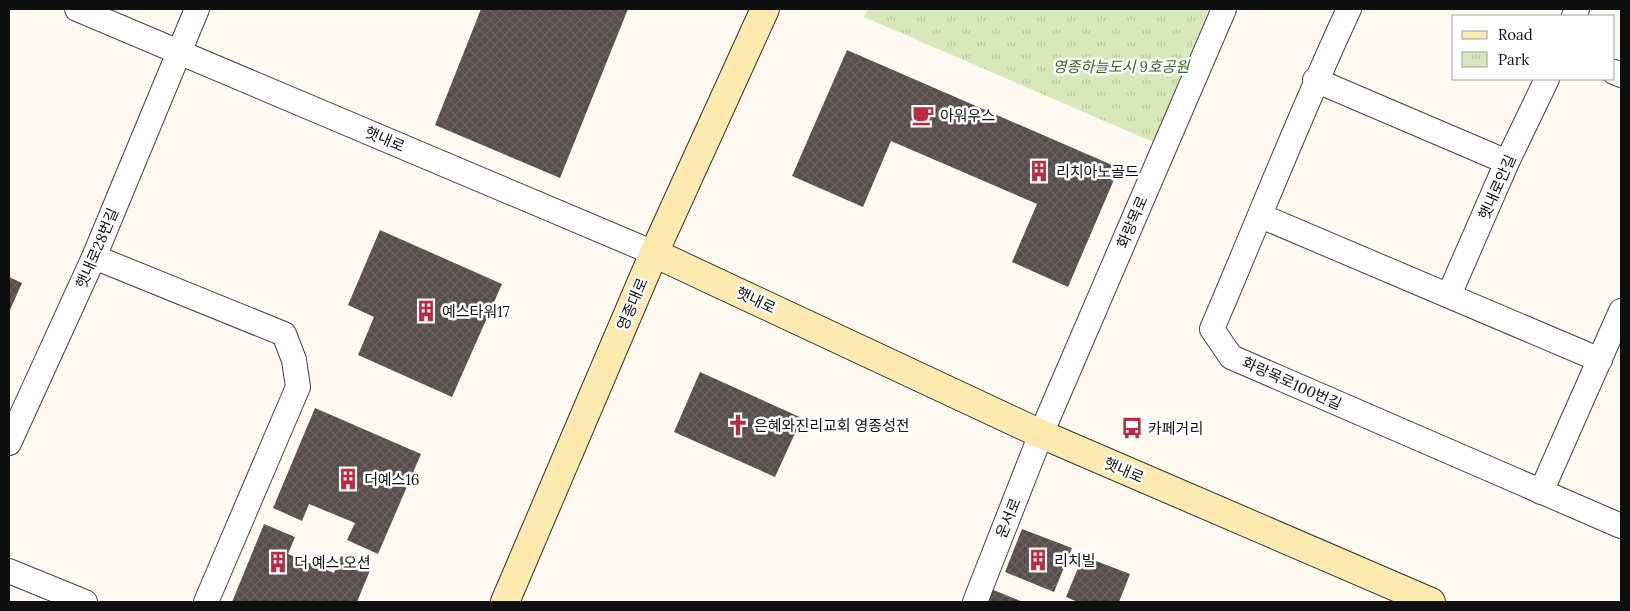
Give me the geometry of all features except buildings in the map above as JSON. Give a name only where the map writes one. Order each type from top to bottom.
[{"type":"main road","name":"영종대로","points":[[505,602],[654,253],[765,9]]},
{"type":"main road","name":"햇내로","points":[[654,253],[1041,434],[1431,602]]},
{"type":"street","name":"햇내로","points":[[77,9],[654,253]]},
{"type":"street","name":"햇내로28번길","points":[[9,442],[94,257],[197,9]]},
{"type":"street","name":"화랑목로","points":[[1041,434],[1224,9]]},
{"type":"street","name":"화랑목로100번길","points":[[1349,9],[1315,80],[1212,329],[1231,357],[1621,526]]},
{"type":"street","points":[[1315,80],[1507,162]]},
{"type":"street","name":"햇내로안길","points":[[1449,295],[1507,162],[1547,80]]},
{"type":"street","points":[[1260,216],[1600,360]]},
{"type":"street","points":[[94,257],[284,334],[294,360],[298,387],[206,602]]},
{"type":"street","points":[[1541,492],[1621,310]]},
{"type":"street","name":"운서로","points":[[975,602],[1041,434]]},
{"type":"street","points":[[9,571],[85,602]]},
{"type":"green space","name":"영종하늘도시 9호공원","points":[[868,9],[1209,9],[1153,142],[864,17]]},
{"type":"place","name":"아워우스","points":[[923,115]]},
{"type":"place","name":"리치아노골드","points":[[1039,171]]},
{"type":"place","name":"예스타워17","points":[[426,311]]},
{"type":"place","name":"은혜와진리교회 영종성전","points":[[738,425]]},
{"type":"place","name":"카페거리","points":[[1132,428]]},
{"type":"place","name":"더예스16","points":[[348,479]]},
{"type":"place","name":"리치빌","points":[[1038,560]]},
{"type":"place","name":"더 예스 오션","points":[[278,562]]}]
